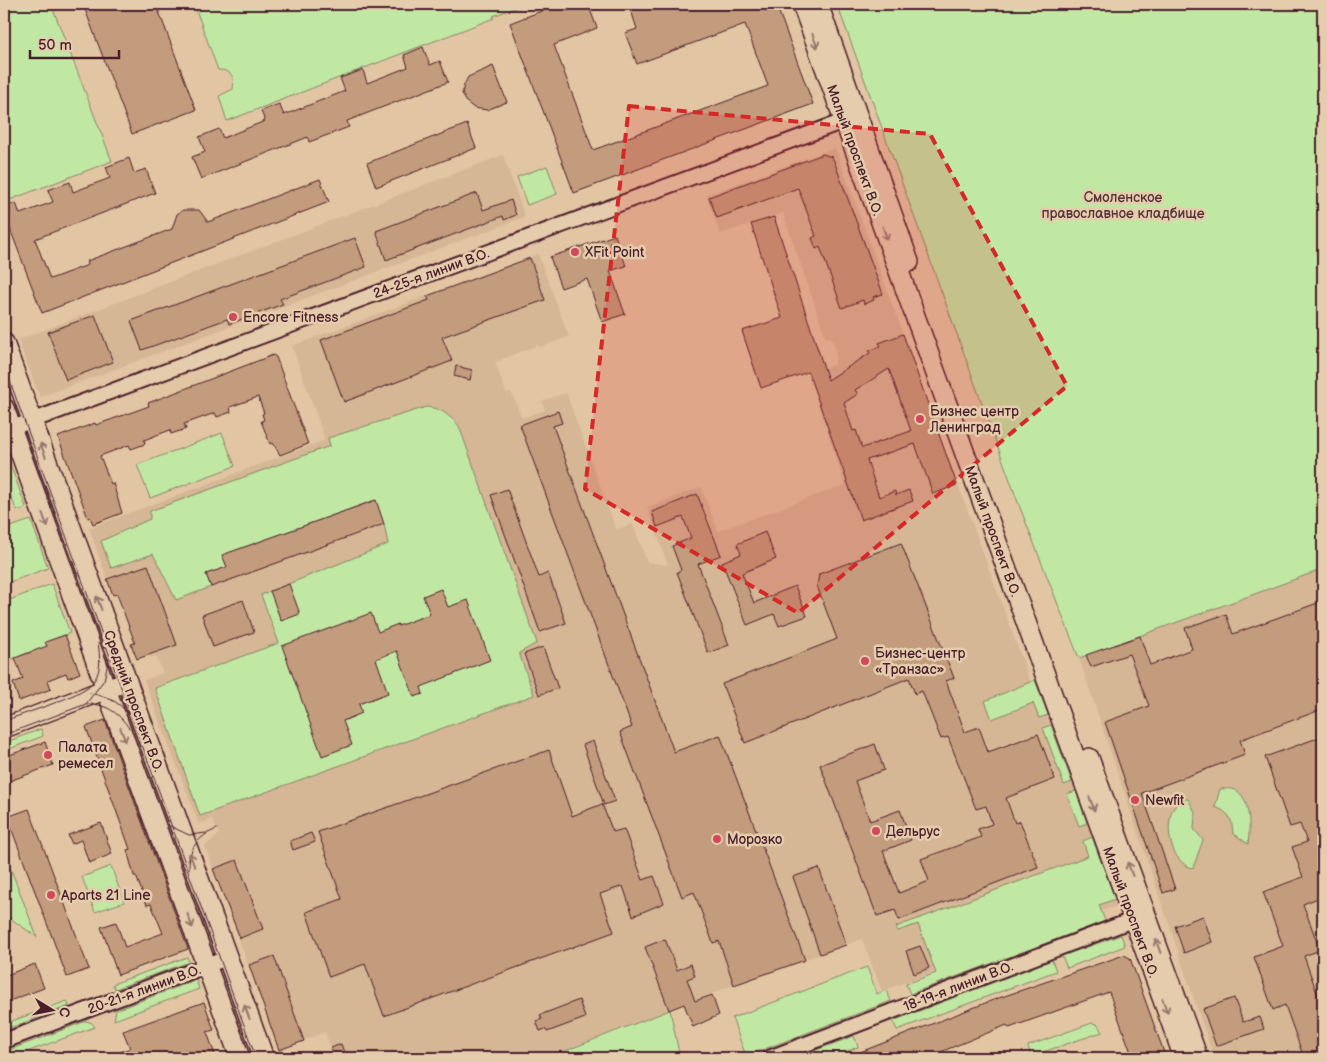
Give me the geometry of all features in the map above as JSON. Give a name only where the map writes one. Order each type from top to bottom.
[{"type":"main road","name":"Малый проспект В.О.","points":[[802,4],[851,118],[1140,917],[1198,1058]]},
{"type":"main road","name":"Малый проспект В.О.","points":[[818,4],[851,118]]},
{"type":"main road","name":"Средний проспект В.О.","points":[[4,344],[264,1058]]},
{"type":"main road","name":"Средний проспект В.О.","points":[[4,408],[7,430],[106,689],[240,1058]]},
{"type":"main road","points":[[4,728],[127,681]]},
{"type":"main road","name":"Малый проспект В.О.","points":[[1140,917],[1184,1058]]},
{"type":"street","name":"24-25-я линии В.О.","points":[[7,430],[851,118]]},
{"type":"street","name":"18-19-я линии В.О.","points":[[770,1058],[1140,917]]},
{"type":"street","name":"20-21-я линии В.О.","points":[[4,1041],[227,958]]},
{"type":"highlighted area","points":[[629,106],[930,134],[1067,386],[798,613],[585,489]]},
{"type":"shaded area","points":[[835,148],[1031,684],[1038,682],[1118,905],[882,991],[862,939],[734,985],[544,1058],[335,1058],[325,1032],[279,1050],[205,846],[219,834],[212,819],[199,824],[144,680],[163,673],[156,656],[151,658],[150,655],[137,659],[131,644],[135,643],[117,594],[113,595],[89,528],[325,440],[292,346],[538,254],[569,337],[540,347],[538,345],[495,362],[506,393],[511,392],[522,418],[545,410],[542,401],[566,393],[616,529],[633,524],[647,562],[668,565],[647,507],[701,487],[718,531],[845,485],[812,385],[828,377],[825,368],[835,364],[836,351],[831,337],[826,338],[783,213],[720,234],[706,195]]},
{"type":"shaded area","points":[[503,155],[525,217],[40,397],[18,340]]},
{"type":"shaded area","points":[[1323,569],[1323,1058],[1214,1058],[1079,658]]},
{"type":"green space","points":[[11,4],[51,4],[112,161],[4,202],[4,7]]},
{"type":"green space","points":[[194,4],[525,4],[493,16],[494,18],[227,121],[219,96],[233,89],[233,77],[226,71],[218,70]]},
{"type":"green space","name":"Смоленское православное кладбище","points":[[837,4],[1323,4],[1323,569],[1079,658],[1019,505]]},
{"type":"green space","points":[[547,166],[557,194],[527,205],[517,177]]},
{"type":"green space","points":[[426,407],[444,413],[459,426],[537,643],[519,653],[534,695],[200,816],[155,688],[279,643],[261,595],[388,544],[384,524],[375,500],[223,555],[227,567],[206,574],[211,587],[176,600],[153,554],[111,568],[101,541],[150,519],[150,511],[330,446],[328,438]]},
{"type":"green space","points":[[222,433],[235,466],[150,498],[137,465]]},
{"type":"green space","points":[[4,454],[8,459],[26,507],[21,511],[16,509],[10,494],[4,490]]},
{"type":"green space","points":[[31,520],[48,568],[4,584],[4,529]]},
{"type":"green space","points":[[52,584],[70,633],[46,642],[49,652],[38,656],[35,650],[5,662],[4,602]]},
{"type":"green space","points":[[1035,680],[1048,715],[1039,718],[1033,703],[992,719],[985,701]]},
{"type":"green space","points":[[1051,725],[1072,782],[1064,785],[1043,728]]},
{"type":"green space","points":[[41,729],[43,736],[4,751],[4,743]]},
{"type":"green space","points":[[1220,789],[1235,790],[1244,799],[1248,814],[1248,844],[1233,833],[1232,823],[1227,813],[1215,807]]},
{"type":"green space","points":[[1076,791],[1087,823],[1079,826],[1067,794]]},
{"type":"green space","points":[[1181,799],[1188,799],[1195,812],[1194,829],[1203,840],[1193,868],[1179,860],[1170,836],[1169,827],[1172,811]]},
{"type":"green space","points":[[1092,837],[1115,899],[1099,905],[1105,921],[910,994],[906,984],[936,973],[918,924],[898,931],[896,927],[1088,856],[1083,841]]},
{"type":"green space","points":[[111,866],[124,902],[95,912],[82,877]]},
{"type":"green space","points":[[10,867],[37,937],[4,914],[4,869]]},
{"type":"green space","points":[[1121,935],[1125,946],[1067,968],[1062,956]]},
{"type":"green space","points":[[187,957],[189,962],[115,989],[113,984]]},
{"type":"green space","points":[[1052,960],[1056,971],[897,1030],[893,1021]]},
{"type":"green space","points":[[867,967],[877,994],[886,990],[891,1001],[746,1056],[732,1018]]},
{"type":"green space","points":[[196,980],[199,989],[114,1020],[116,1010]]},
{"type":"green space","points":[[67,1001],[69,1006],[4,1030],[4,1024]]},
{"type":"green space","points":[[670,1010],[680,1058],[547,1058]]},
{"type":"green space","points":[[86,1021],[92,1023],[95,1027],[10,1058],[4,1058],[4,1052]]},
{"type":"green space","points":[[1092,1023],[1097,1024],[1102,1032],[1031,1056],[1028,1046]]},
{"type":"green space","points":[[854,1036],[858,1047],[828,1058],[795,1058]]},
{"type":"building","points":[[83,4],[156,4],[196,110],[132,134]]},
{"type":"building","points":[[560,4],[588,4],[597,28],[554,45],[593,150],[768,86],[745,24],[637,64],[625,33],[637,29],[629,4],[776,4],[813,104],[574,193],[510,23]]},
{"type":"building","points":[[423,47],[430,65],[440,61],[448,82],[347,121],[349,127],[309,142],[308,137],[201,179],[192,157],[205,152],[199,137],[219,129],[223,138],[265,121],[261,111],[279,104],[284,115],[345,91],[340,78],[363,70],[367,83],[408,67],[404,55]]},
{"type":"building","points":[[493,66],[507,102],[487,110],[474,108],[465,101],[462,93],[464,85],[468,77]]},
{"type":"building","points":[[467,124],[476,148],[376,187],[367,163]]},
{"type":"building","points":[[823,154],[832,157],[834,161],[883,294],[873,297],[874,300],[864,304],[863,300],[842,308],[820,247],[816,249],[812,238],[816,236],[798,188],[717,218],[709,197]]},
{"type":"building","points":[[129,158],[134,173],[146,169],[155,193],[35,239],[50,279],[88,265],[87,261],[172,229],[177,214],[183,210],[199,210],[208,222],[320,179],[329,202],[42,313],[4,213],[4,207],[16,203],[20,214],[53,202],[48,190],[70,182],[73,192],[110,178],[106,167]]},
{"type":"building","points":[[477,193],[483,210],[511,200],[516,215],[504,220],[503,216],[386,260],[376,231]]},
{"type":"building","points":[[774,217],[828,380],[870,353],[869,351],[881,346],[879,343],[903,334],[957,485],[933,494],[915,444],[867,460],[879,497],[895,491],[896,495],[909,490],[913,501],[861,520],[808,372],[761,388],[742,331],[782,318],[751,224]],"holes":[[[889,369],[911,431],[862,448],[856,430],[853,431],[844,403],[858,394],[855,390]]]},
{"type":"building","points":[[615,235],[626,266],[610,271],[625,314],[602,322],[587,279],[561,288],[550,257]]},
{"type":"building","points":[[355,238],[366,267],[280,299],[283,304],[229,324],[227,319],[142,350],[131,321]]},
{"type":"building","points":[[530,258],[545,300],[442,337],[452,361],[344,402],[321,340],[429,300],[427,296]]},
{"type":"building","points":[[95,315],[113,362],[66,380],[48,332]]},
{"type":"building","points":[[273,355],[276,357],[308,444],[280,455],[273,443],[270,444],[261,421],[264,420],[262,414],[264,413],[258,397],[230,407],[231,412],[217,417],[215,413],[184,424],[186,429],[171,434],[170,430],[144,440],[145,444],[131,449],[129,445],[100,456],[111,484],[113,483],[122,513],[93,524],[90,517],[88,518],[58,437],[149,406],[148,403]]},
{"type":"building","points":[[456,366],[472,370],[470,380],[454,376]]},
{"type":"building","points":[[558,411],[562,423],[553,426],[674,752],[720,735],[805,960],[734,985],[719,941],[713,943],[694,892],[682,897],[620,732],[632,727],[520,425]]},
{"type":"building","points":[[507,489],[539,577],[548,573],[566,623],[540,632],[491,495]]},
{"type":"building","points":[[697,494],[721,555],[698,564],[729,645],[708,653],[677,572],[681,570],[672,546],[691,538],[683,517],[657,527],[652,512]]},
{"type":"building","points":[[376,500],[384,524],[211,587],[206,574],[227,567],[222,555]]},
{"type":"building","points":[[765,532],[776,559],[742,573],[754,603],[795,586],[807,616],[779,626],[774,614],[747,625],[722,562],[741,554],[737,544]]},
{"type":"building","points":[[901,543],[954,678],[946,681],[965,732],[979,727],[988,752],[1038,734],[1055,779],[1006,798],[1015,823],[1020,821],[1038,867],[899,920],[895,910],[877,916],[820,765],[875,744],[884,770],[855,781],[870,821],[900,810],[911,840],[883,851],[899,893],[929,881],[921,859],[981,837],[978,829],[992,824],[986,806],[976,809],[948,737],[941,739],[922,691],[915,694],[909,678],[745,743],[722,684],[837,639],[817,586],[819,574]]},
{"type":"building","points":[[148,565],[177,645],[137,659],[131,644],[135,643],[117,594],[113,595],[107,579]]},
{"type":"building","points":[[289,584],[300,614],[281,621],[270,591]]},
{"type":"building","points":[[441,589],[448,607],[468,600],[490,660],[421,687],[423,694],[414,697],[397,651],[376,659],[388,693],[359,704],[362,713],[343,721],[352,745],[322,756],[282,646],[371,613],[378,632],[398,624],[398,626],[430,614],[423,596]]},
{"type":"building","points":[[243,600],[254,632],[213,647],[202,615]]},
{"type":"building","points":[[1323,601],[1323,709],[1240,740],[1245,755],[1142,793],[1175,889],[1163,893],[1105,722],[1149,706],[1129,654],[1091,667],[1086,655],[1140,636],[1150,665],[1192,649],[1185,628],[1226,614],[1233,634]]},
{"type":"building","points":[[65,635],[80,673],[68,678],[66,673],[48,680],[51,689],[19,701],[13,683],[23,679],[15,658],[47,646],[45,642]]},
{"type":"building","points":[[543,647],[558,688],[539,695],[524,654]]},
{"type":"building","points":[[105,720],[188,949],[118,975],[101,927],[116,922],[125,947],[163,933],[151,904],[147,905],[136,876],[134,876],[127,850],[130,849],[86,727]]},
{"type":"building","points":[[1323,736],[1323,896],[1303,904],[1320,950],[1304,956],[1323,1010],[1323,1058],[1304,1058],[1285,1005],[1273,1010],[1254,957],[1283,946],[1263,892],[1303,877],[1292,847],[1307,842],[1300,824],[1290,827],[1265,757]]},
{"type":"building","points":[[593,741],[615,801],[604,805],[583,745]]},
{"type":"building","points":[[45,742],[53,765],[4,783],[4,757]]},
{"type":"building","points":[[549,750],[572,816],[602,804],[613,832],[624,829],[643,880],[654,876],[664,903],[633,916],[623,886],[600,894],[614,932],[384,1016],[365,964],[329,977],[306,912],[342,899],[318,832]]},
{"type":"building","points":[[29,809],[89,969],[67,977],[7,817]]},
{"type":"building","points":[[101,823],[112,854],[89,863],[81,840],[72,844],[68,835]]},
{"type":"building","points":[[311,833],[315,842],[293,850],[290,841]]},
{"type":"building","points":[[237,860],[263,929],[240,938],[213,869]]},
{"type":"building","points":[[819,868],[846,945],[820,954],[793,877]]},
{"type":"building","points":[[1203,916],[1212,942],[1184,953],[1175,926]]},
{"type":"building","points":[[665,939],[677,970],[691,964],[695,976],[687,979],[695,1001],[712,995],[719,1015],[693,1027],[684,1004],[669,1010],[645,947]]},
{"type":"building","points":[[920,946],[929,968],[914,974],[906,951]]},
{"type":"building","points":[[1124,955],[1130,958],[1166,1058],[1133,1058],[1109,992],[1009,1028],[1007,1025],[926,1058],[845,1058],[993,1000]]},
{"type":"building","points":[[274,956],[304,1041],[279,1050],[249,965]]},
{"type":"building","points":[[35,964],[44,988],[4,1003],[4,976]]},
{"type":"building","points":[[1234,998],[1243,1022],[1260,1017],[1264,1029],[1216,1046],[1203,1009]]},
{"type":"building","points":[[579,1000],[585,1018],[547,1032],[545,1029],[540,1031],[536,1021],[542,1019],[540,1015]]},
{"type":"building","points":[[204,1002],[214,1030],[207,1032],[216,1058],[106,1058],[130,1048],[123,1031]]},
{"type":"building","points":[[341,1044],[345,1055],[335,1058],[331,1048]]},
{"type":"tram line","points":[[4,365],[256,1058]]},
{"type":"tram line","points":[[4,721],[65,699],[86,688],[95,679],[99,669],[98,643]]},
{"type":"tram line","points":[[4,735],[86,704],[104,680],[109,658]]},
{"type":"tram line","points":[[90,693],[116,702],[128,714]]},
{"type":"tram line","points":[[86,704],[99,705],[116,713],[129,728]]},
{"type":"tram line","points":[[170,826],[189,835],[207,833]]},
{"type":"tram line","points":[[189,869],[192,849],[204,835],[217,829]]},
{"type":"place","name":"XFit Point","points":[[575,252]]},
{"type":"place","name":"Encore Fitness","points":[[233,317]]},
{"type":"place","name":"Бизнес центр Ленинград","points":[[920,419]]},
{"type":"place","name":"Бизнес-центр «Транзас»","points":[[865,661]]},
{"type":"place","name":"Палата ремесел","points":[[48,755]]},
{"type":"place","name":"Newfit","points":[[1135,800]]},
{"type":"place","name":"Дельрус","points":[[876,831]]},
{"type":"place","name":"Морозко","points":[[717,839]]},
{"type":"place","name":"Aparts 21 Line","points":[[51,895]]}]
